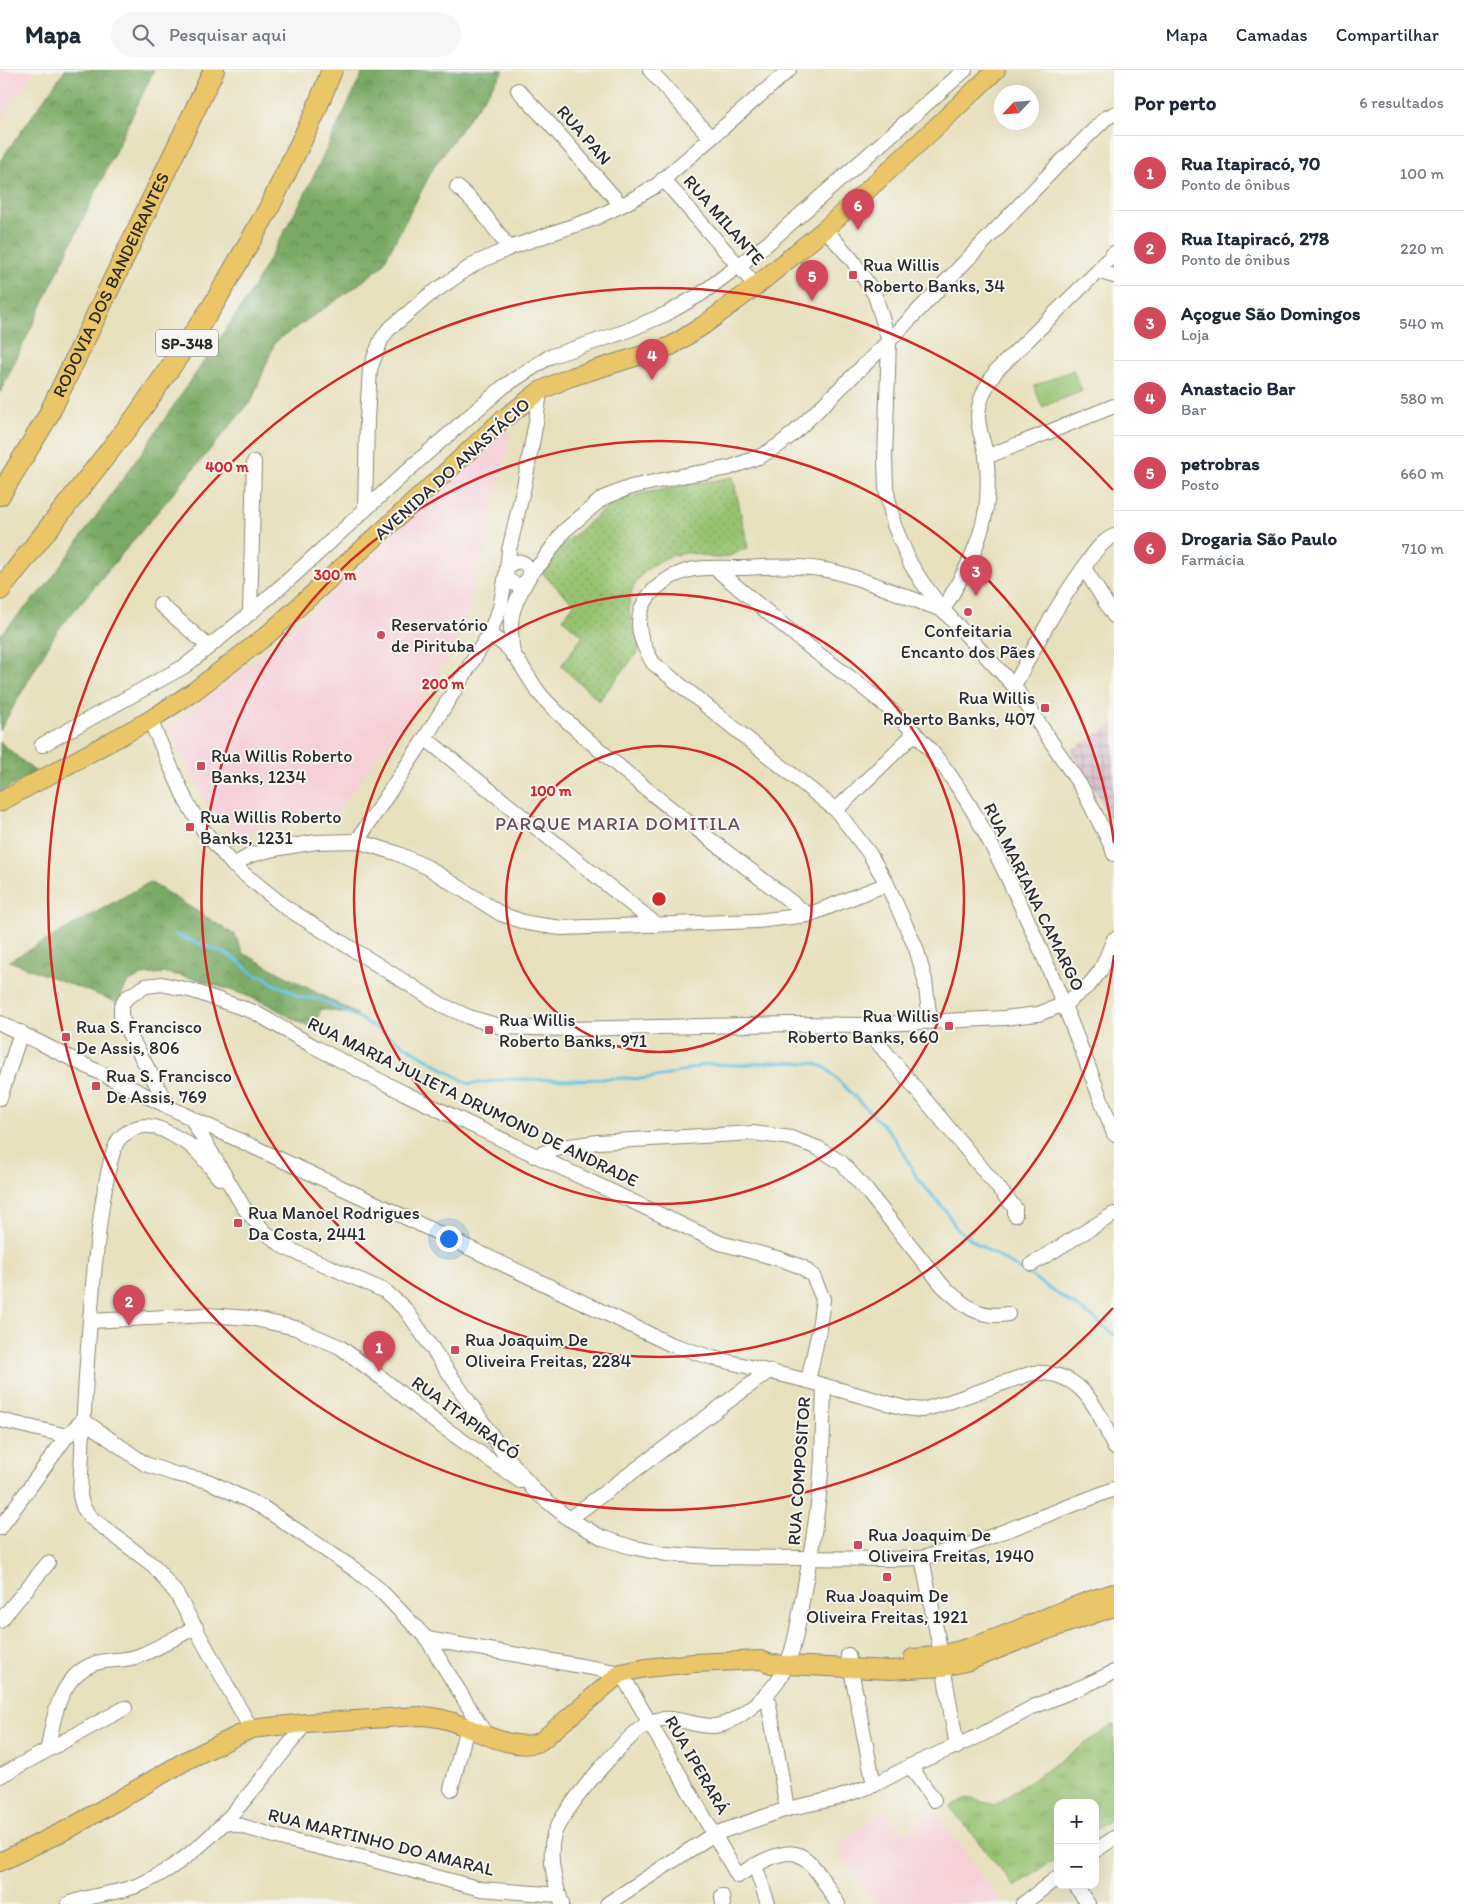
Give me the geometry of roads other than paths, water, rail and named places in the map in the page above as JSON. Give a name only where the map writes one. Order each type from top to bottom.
[{"type":"highway","name":"RODOVIA DOS BANDEIRANTES","points":[[0,495],[47,418],[214,70]]},
{"type":"highway","name":"SP-348","points":[[0,590],[136,417],[212,307],[268,210],[314,115],[332,70]]},
{"type":"main road","name":"AVENIDA DO ANASTÁCIO","points":[[0,802],[150,720],[193,692],[266,636],[501,421],[540,391],[568,378],[671,346],[704,325],[756,286],[825,229],[996,70]]},
{"type":"main road","points":[[943,1661],[1065,1609],[1114,1593]]},
{"type":"main road","points":[[0,1862],[72,1827],[187,1760],[251,1729],[306,1723],[419,1716],[435,1717],[515,1744],[535,1744],[541,1741],[621,1673],[694,1662],[762,1660],[772,1664],[789,1660],[849,1661],[890,1670],[943,1661],[969,1661],[1033,1635],[1114,1606]]},
{"type":"street","points":[[650,70],[711,138]]},
{"type":"street","points":[[365,509],[370,370],[381,340],[402,317],[428,296],[476,264],[509,248],[592,218],[657,185],[789,70]]},
{"type":"street","name":"AVENIDA DO ANASTÁCIO","points":[[42,745],[185,666],[250,613],[502,387],[549,357],[624,332],[666,314],[701,294],[767,244],[965,70]]},
{"type":"street","name":"RUA PAN","points":[[518,90],[620,205]]},
{"type":"street","points":[[513,656],[510,627],[511,614],[524,570],[555,542],[564,531],[603,498],[631,487],[728,468],[761,456],[779,445],[889,342],[1057,166],[1106,118],[1114,114]]},
{"type":"street","name":"RUA MILANTE","points":[[663,179],[756,286]]},
{"type":"street","points":[[457,187],[485,216],[509,248]]},
{"type":"street","points":[[825,229],[853,261],[875,295],[889,342],[885,458],[886,488],[894,526],[910,563],[943,610],[1014,686],[1082,788],[1114,854]]},
{"type":"street","points":[[943,610],[965,573],[981,533],[987,499],[986,456],[978,416],[987,385],[1002,365],[1114,253]]},
{"type":"street","points":[[1098,271],[1114,276]]},
{"type":"street","points":[[357,841],[425,738],[491,630],[500,608],[533,439],[540,391]]},
{"type":"street","points":[[986,456],[1114,406]]},
{"type":"street","points":[[250,613],[254,462]]},
{"type":"street","points":[[514,534],[524,570],[520,585],[514,584],[509,580],[506,572],[510,564],[524,570]]},
{"type":"street","points":[[1014,686],[1066,593],[1096,551],[1114,536]]},
{"type":"street","points":[[930,1020],[925,980],[916,948],[887,884],[869,853],[836,810],[653,663],[644,646],[639,624],[644,600],[659,586],[681,573],[694,570],[789,566],[830,571],[864,581],[943,610]]},
{"type":"street","points":[[1084,568],[1114,616]]},
{"type":"street","name":"RUA MARIANA CAMARGO","points":[[716,569],[888,708],[915,733],[943,766],[957,786],[998,858],[1037,940],[1065,1004],[1114,1134]]},
{"type":"street","points":[[160,604],[209,647]]},
{"type":"street","points":[[491,630],[511,614]]},
{"type":"street","points":[[491,630],[513,656],[540,694],[601,752],[808,915]]},
{"type":"street","points":[[150,720],[186,801],[204,831],[233,865],[285,907],[442,1005],[469,1017],[502,1027],[570,1029],[793,1024],[863,1025],[930,1020],[986,1019],[1038,1014],[1065,1004],[1090,984],[1101,970],[1114,939]]},
{"type":"street","points":[[836,810],[915,733]]},
{"type":"street","points":[[425,738],[657,925]]},
{"type":"street","points":[[233,865],[251,856],[274,849],[316,842],[357,841],[396,853],[427,867],[501,914],[527,923],[561,928],[758,921],[808,915],[887,884]]},
{"type":"street","name":"RUA MARIA JULIETA DRUMOND DE ANDRADE","points":[[168,1106],[121,1016],[121,1007],[126,998],[146,986],[162,984],[193,991],[254,1012],[402,1092],[720,1243],[802,1266],[812,1276],[823,1299],[808,1381]]},
{"type":"street","points":[[0,1023],[192,1118],[670,1344],[713,1358],[808,1381],[905,1408],[922,1410],[1032,1373],[1047,1372],[1074,1382],[1085,1391],[1104,1423],[1114,1447]]},
{"type":"street","points":[[863,1025],[1016,1208],[1016,1215]]},
{"type":"street","points":[[0,1098],[21,1032]]},
{"type":"street","points":[[192,1118],[244,1208]]},
{"type":"street","points":[[251,1729],[176,1593],[154,1566],[90,1517],[83,1507],[80,1496],[90,1321],[99,1230],[110,1159],[114,1147],[120,1138],[134,1129],[145,1125],[161,1128],[192,1147],[264,1232],[284,1247],[385,1291],[406,1310],[503,1452],[535,1491],[569,1519],[603,1538],[631,1547],[666,1554],[713,1557],[886,1560],[922,1558],[969,1545],[1114,1488]]},
{"type":"street","points":[[534,1156],[563,1147],[598,1142],[753,1133],[791,1138],[818,1148],[842,1163],[868,1191],[942,1285],[955,1298],[982,1314],[995,1316],[1008,1314]]},
{"type":"street","points":[[1032,1264],[1110,1221]]},
{"type":"street","name":"RUA ITAPIRACÓ","points":[[90,1321],[207,1315],[250,1318],[296,1328],[340,1347],[433,1420],[535,1491]]},
{"type":"street","points":[[569,1519],[768,1371]]},
{"type":"street","name":"RUA COMPOSITOR","points":[[650,1721],[663,1718],[711,1727],[727,1723],[767,1694],[778,1681],[789,1660],[797,1632],[811,1559],[821,1473],[824,1386]]},
{"type":"street","points":[[0,1420],[67,1436]]},
{"type":"street","points":[[0,1528],[67,1436],[83,1420]]},
{"type":"street","points":[[83,1420],[145,1464],[175,1474],[208,1481],[262,1507],[357,1571],[380,1590],[427,1639],[486,1735]]},
{"type":"street","points":[[922,1558],[943,1661],[956,1747]]},
{"type":"street","points":[[0,1621],[48,1563]]},
{"type":"street","points":[[48,1749],[52,1722],[58,1704],[72,1680],[81,1671],[98,1662],[138,1656],[196,1627]]},
{"type":"street","points":[[427,1639],[621,1673]]},
{"type":"street","points":[[849,1661],[874,1785]]},
{"type":"street","points":[[607,1904],[714,1834],[787,1809],[837,1798],[874,1785],[910,1766],[956,1747],[1033,1707],[1114,1672]]},
{"type":"street","name":"RUA IPERARÁ","points":[[621,1673],[738,1876],[755,1865]]},
{"type":"street","points":[[767,1694],[787,1809]]},
{"type":"street","points":[[0,1776],[125,1708]]},
{"type":"street","points":[[560,1899],[551,1857],[555,1831],[594,1775],[630,1738],[650,1721]]},
{"type":"street","points":[[68,1904],[80,1899],[138,1886],[177,1864],[225,1821],[266,1774],[306,1723]]},
{"type":"street","points":[[451,1790],[467,1727]]},
{"type":"street","points":[[910,1766],[934,1800]]},
{"type":"street","name":"RUA MARTINHO DO AMARAL","points":[[225,1821],[288,1840],[374,1860],[481,1889],[560,1899]]},
{"type":"street","points":[[1099,1848],[1114,1838]]},
{"type":"street","points":[[768,1904],[755,1865],[790,1853],[797,1854],[808,1861],[838,1904]]},
{"type":"street","points":[[1023,1904],[1054,1880]]},
{"type":"street","points":[[1078,1889],[1088,1904]]},
{"type":"waterway","points":[[176,935],[227,954],[255,975],[265,977],[273,984],[289,990],[298,997],[320,999],[359,1018],[469,1084],[512,1079],[641,1079],[668,1075],[707,1064],[814,1063],[826,1068],[890,1132],[917,1178],[946,1211],[956,1228],[976,1243],[1034,1278],[1095,1319],[1114,1335]]},
{"type":"place","name":"Drogaria São Paulo","points":[[858,230]]},
{"type":"place","name":"Rua Willis Roberto Banks, 34","points":[[853,275]]},
{"type":"place","name":"petrobras","points":[[812,301]]},
{"type":"place","name":"Anastacio Bar","points":[[652,380]]},
{"type":"place","name":"Açogue São Domingos","points":[[976,596]]},
{"type":"place","name":"Confeitaria Encanto dos Pães","points":[[968,612]]},
{"type":"place","name":"Reservatório de Pirituba","points":[[381,635]]},
{"type":"place","name":"Rua Willis Roberto Banks, 407","points":[[1045,708]]},
{"type":"place","name":"Rua Willis Roberto Banks, 1234","points":[[201,766]]},
{"type":"place","name":"Rua Willis Roberto Banks, 1231","points":[[190,827]]},
{"type":"place","name":"Rua Willis Roberto Banks, 660","points":[[949,1026]]},
{"type":"place","name":"Rua Willis Roberto Banks, 971","points":[[489,1030]]},
{"type":"place","name":"Rua S. Francisco De Assis, 806","points":[[66,1037]]},
{"type":"place","name":"Rua S. Francisco De Assis, 769","points":[[96,1086]]},
{"type":"place","name":"Rua Manoel Rodrigues Da Costa, 2441","points":[[238,1223]]},
{"type":"place","name":"Rua Itapiracó, 278","points":[[129,1326]]},
{"type":"place","name":"Rua Joaquim De Oliveira Freitas, 2284","points":[[455,1350]]},
{"type":"place","name":"Rua Itapiracó, 70","points":[[379,1372]]},
{"type":"place","name":"Rua Joaquim De Oliveira Freitas, 1940","points":[[858,1545]]},
{"type":"place","name":"Rua Joaquim De Oliveira Freitas, 1921","points":[[887,1577]]},
{"type":"district","name":"PARQUE MARIA DOMITILA","points":[[618,823]]}]
